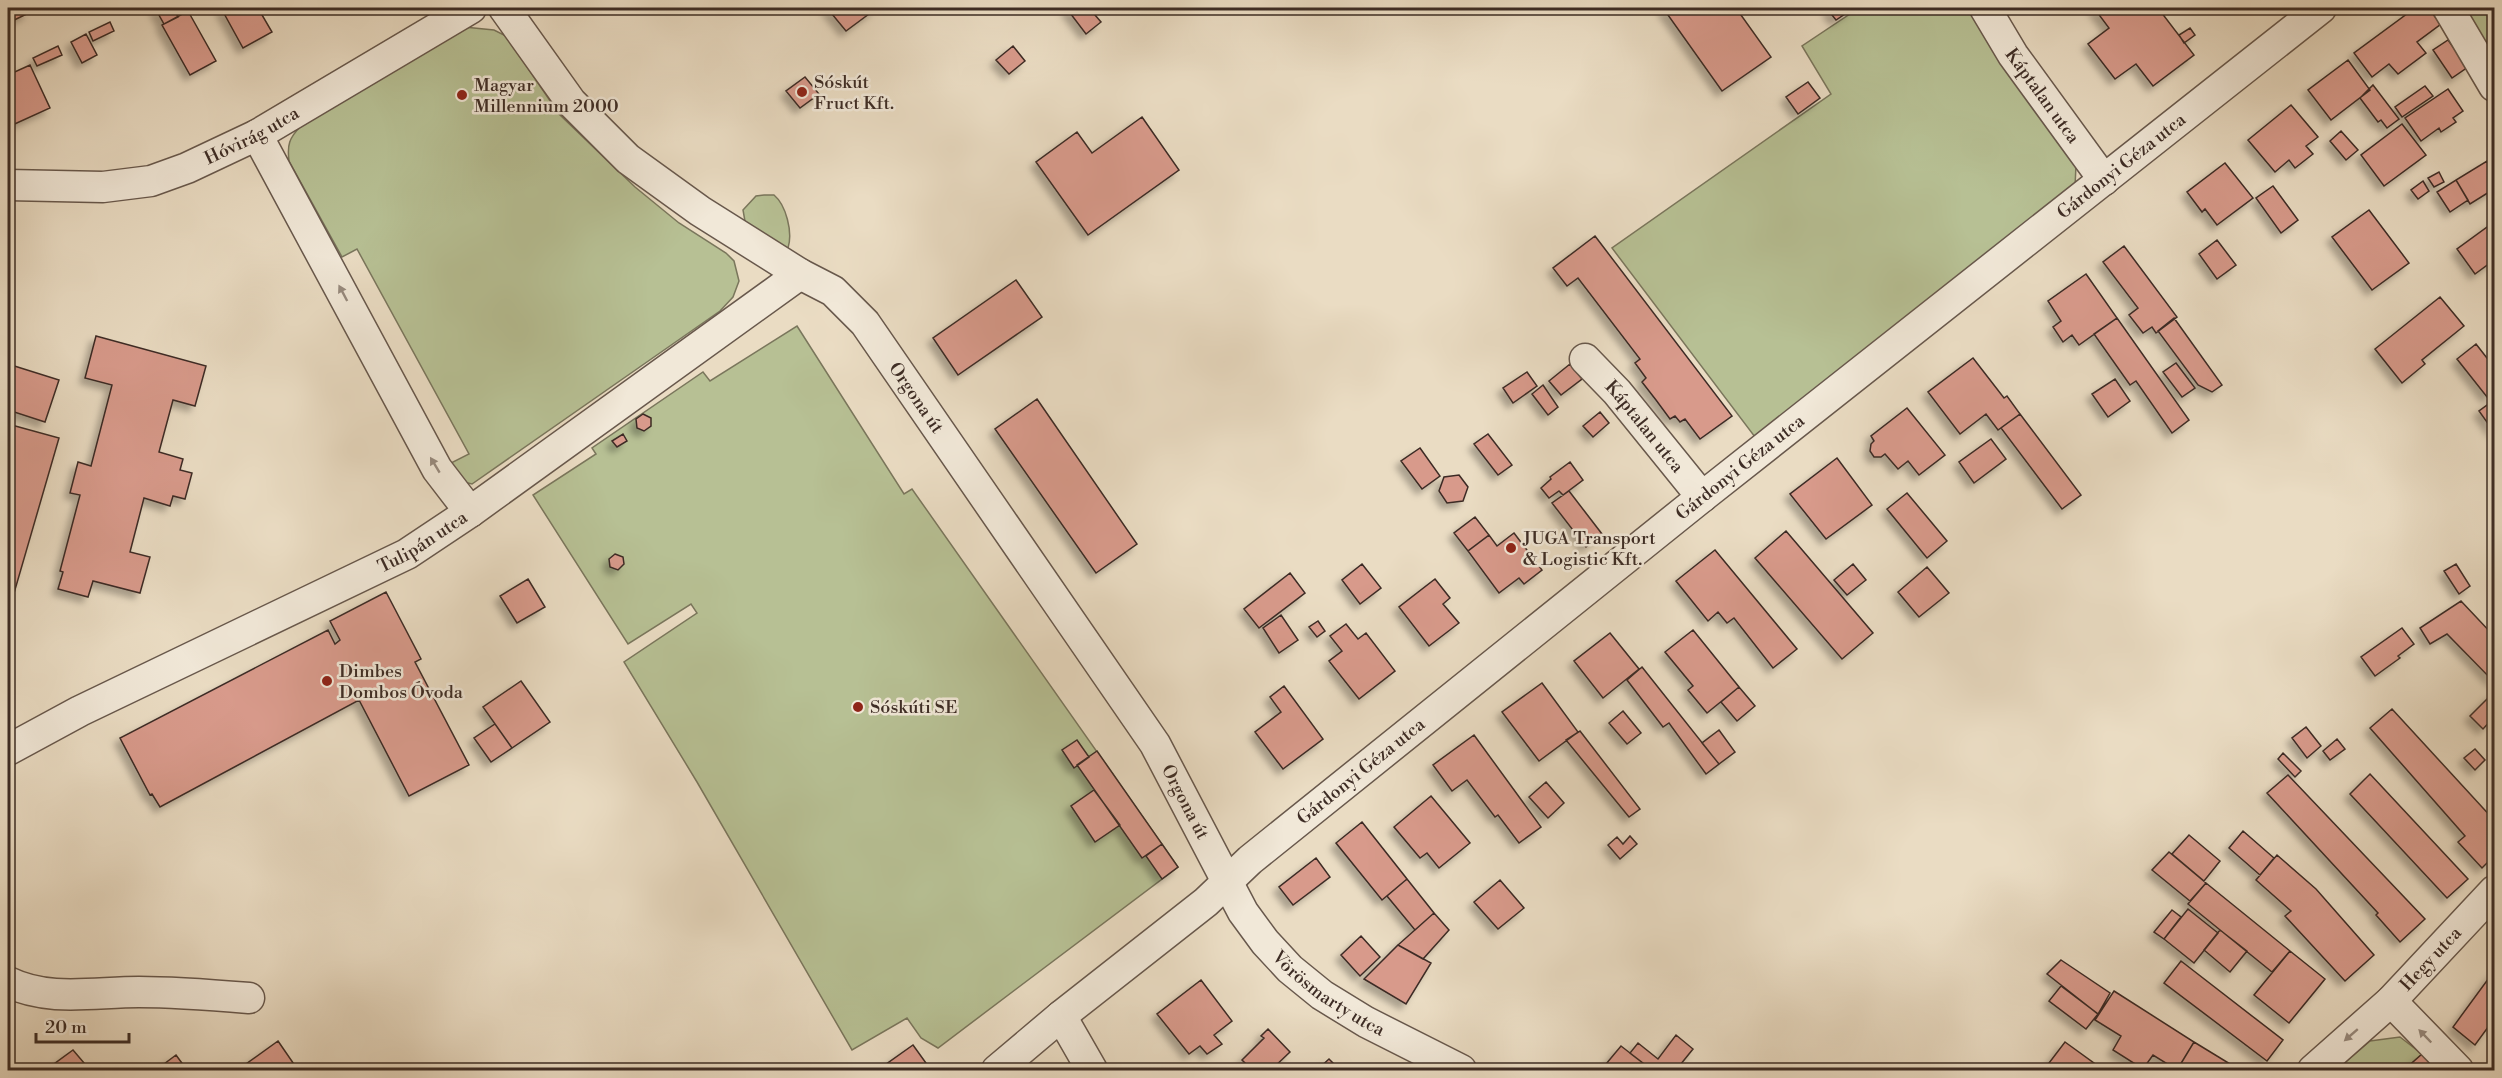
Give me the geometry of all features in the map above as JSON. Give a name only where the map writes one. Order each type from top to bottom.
[{"type":"street","name":"Hóvirág utca","points":[[8,185],[103,188],[151,181],[187,168],[257,135],[471,8]]},
{"type":"street","name":"Orgona út","points":[[504,8],[572,102],[628,159],[700,211],[800,274],[833,291],[865,323],[1155,744],[1227,882]]},
{"type":"street","name":"Káptalan utca","points":[[1985,8],[2013,55],[2104,180]]},
{"type":"street","name":"Gárdonyi Géza utca","points":[[997,1071],[1061,1016],[1206,902],[1250,860],[1702,497],[2321,8]]},
{"type":"street","points":[[2448,8],[2494,86]]},
{"type":"street","points":[[257,135],[438,469],[470,512]]},
{"type":"street","name":"Tulipán utca","points":[[8,750],[80,711],[407,554],[470,512],[800,274]]},
{"type":"street","name":"Káptalan utca","points":[[1585,359],[1617,392],[1702,497]]},
{"type":"street","name":"Vörösmarty utca","points":[[1227,882],[1248,920],[1290,969],[1322,994],[1366,1022],[1461,1071]]},
{"type":"street","name":"Hegy utca","points":[[2313,1071],[2391,1001],[2494,891]]},
{"type":"street","points":[[8,982],[26,991],[81,996],[137,992],[249,998]]},
{"type":"street","name":"Hegy utca","points":[[2391,1001],[2458,1071]]},
{"type":"street","points":[[1061,1016],[1092,1071]]},
{"type":"green space","points":[[1859,8],[1971,8],[2076,165],[2075,187],[1758,441],[1612,248],[1831,94],[1802,46]]},
{"type":"green space","points":[[2454,8],[2494,8],[2494,63]]},
{"type":"green space","points":[[464,27],[494,30],[506,36],[559,114],[635,187],[679,223],[726,253],[734,261],[739,281],[733,297],[720,311],[472,484],[464,482],[451,463],[469,454],[357,249],[342,257],[289,161],[288,150],[291,138],[301,126]]},
{"type":"green space","points":[[774,195],[782,205],[790,234],[788,248],[783,248],[746,227],[743,210],[756,196]]},
{"type":"green space","name":"Sóskúti SE","points":[[797,326],[904,494],[912,489],[1178,867],[938,1048],[921,1038],[907,1018],[852,1050],[697,782],[624,662],[697,613],[691,604],[628,644],[533,495],[596,454],[592,448],[703,372],[710,381]]},
{"type":"green space","points":[[2400,1037],[2422,1054],[2404,1070],[2336,1070],[2370,1041]]},
{"type":"building","points":[[8,8],[26,8],[29,13],[8,23]]},
{"type":"building","points":[[155,8],[173,8],[178,17],[164,24]]},
{"type":"building","points":[[221,8],[258,8],[272,32],[243,48]]},
{"type":"building","points":[[827,8],[877,8],[846,31]]},
{"type":"building","points":[[1089,8],[1101,22],[1086,34],[1067,9]]},
{"type":"building","points":[[1663,8],[1736,8],[1771,57],[1722,91]]},
{"type":"building","points":[[1854,8],[1836,20],[1828,10]]},
{"type":"building","points":[[2094,8],[2158,8],[2194,55],[2153,86],[2136,64],[2115,79],[2088,44],[2109,28]]},
{"type":"building","points":[[2415,8],[2428,8],[2441,24],[2417,42],[2426,53],[2398,74],[2389,64],[2372,77],[2354,53]]},
{"type":"building","points":[[188,11],[216,61],[190,75],[162,25]]},
{"type":"building","points":[[110,22],[114,31],[93,41],[89,32]]},
{"type":"building","points":[[2190,28],[2195,35],[2184,43],[2179,35]]},
{"type":"building","points":[[86,34],[97,55],[82,63],[71,42]]},
{"type":"building","points":[[2448,40],[2468,67],[2452,78],[2433,50]]},
{"type":"building","points":[[58,46],[62,55],[37,66],[33,58]]},
{"type":"building","points":[[1013,46],[1025,61],[1009,74],[996,60]]},
{"type":"building","points":[[2348,60],[2370,90],[2331,120],[2308,90]]},
{"type":"building","points":[[30,65],[50,108],[8,127],[8,75]]},
{"type":"building","name":"Sóskút Fruct Kft.","points":[[805,77],[819,94],[800,108],[786,91]]},
{"type":"building","points":[[1808,82],[1820,98],[1798,114],[1786,97]]},
{"type":"building","points":[[2373,85],[2399,119],[2387,128],[2381,120],[2378,122],[2360,98]]},
{"type":"building","points":[[2425,86],[2433,96],[2402,117],[2395,107]]},
{"type":"building","points":[[2448,89],[2463,111],[2453,118],[2456,122],[2441,132],[2439,128],[2421,141],[2405,118]]},
{"type":"building","points":[[2291,105],[2318,137],[2306,146],[2313,154],[2295,168],[2289,160],[2275,172],[2248,140]]},
{"type":"building","points":[[1142,117],[1179,170],[1088,235],[1036,162],[1077,132],[1092,153]]},
{"type":"building","points":[[2402,124],[2426,155],[2384,186],[2361,155]]},
{"type":"building","points":[[2341,131],[2358,150],[2346,160],[2330,141]]},
{"type":"building","points":[[2487,161],[2494,174],[2494,189],[2470,204],[2456,180]]},
{"type":"building","points":[[2225,163],[2253,198],[2217,225],[2205,209],[2202,212],[2187,192]]},
{"type":"building","points":[[2439,172],[2444,182],[2434,187],[2428,178]]},
{"type":"building","points":[[2456,180],[2468,200],[2450,212],[2437,192]]},
{"type":"building","points":[[2423,181],[2429,191],[2418,199],[2411,190]]},
{"type":"building","points":[[2273,186],[2298,220],[2281,233],[2256,198]]},
{"type":"building","points":[[2369,210],[2409,263],[2372,290],[2332,237]]},
{"type":"building","points":[[2494,222],[2494,260],[2475,274],[2457,249]]},
{"type":"building","points":[[1595,236],[1732,416],[1700,439],[1685,419],[1680,422],[1675,416],[1670,419],[1642,382],[1646,378],[1635,363],[1640,359],[1578,278],[1567,286],[1553,268]]},
{"type":"building","points":[[2217,240],[2236,265],[2217,279],[2199,254]]},
{"type":"building","points":[[2124,246],[2177,317],[2156,333],[2152,327],[2143,333],[2129,315],[2138,308],[2103,262]]},
{"type":"building","points":[[2086,274],[2117,318],[2079,345],[2072,335],[2063,342],[2053,327],[2061,321],[2048,301]]},
{"type":"building","points":[[1016,280],[1042,317],[958,375],[933,338]]},
{"type":"building","points":[[2440,297],[2464,326],[2422,360],[2425,364],[2402,383],[2375,349]]},
{"type":"building","points":[[2117,318],[2189,420],[2172,433],[2136,381],[2130,385],[2094,334]]},
{"type":"building","points":[[2174,318],[2222,385],[2212,392],[2198,385],[2158,331]]},
{"type":"building","points":[[96,336],[206,366],[195,406],[173,400],[159,452],[183,459],[180,470],[192,473],[185,499],[173,496],[170,506],[144,498],[130,552],[150,557],[140,593],[93,581],[88,597],[58,589],[63,572],[60,571],[80,495],[70,493],[78,462],[91,466],[112,385],[85,378]]},
{"type":"building","points":[[2476,344],[2494,367],[2494,391],[2487,397],[2457,359]]},
{"type":"building","points":[[1973,358],[2004,398],[2007,396],[2020,414],[1998,430],[1986,414],[1960,434],[1928,392]]},
{"type":"building","points":[[2176,363],[2195,388],[2182,397],[2163,372]]},
{"type":"building","points":[[8,364],[59,380],[45,422],[8,410]]},
{"type":"building","points":[[1570,364],[1582,379],[1561,395],[1549,381]]},
{"type":"building","points":[[1527,372],[1537,386],[1513,403],[1503,388]]},
{"type":"building","points":[[2115,379],[2130,401],[2108,417],[2092,394]]},
{"type":"building","points":[[1543,385],[1558,407],[1548,415],[1532,394]]},
{"type":"building","points":[[1037,399],[1137,544],[1096,573],[995,429]]},
{"type":"building","points":[[2494,400],[2494,432],[2479,411]]},
{"type":"building","points":[[1907,408],[1945,455],[1919,475],[1908,461],[1898,469],[1885,454],[1881,457],[1874,457],[1870,451],[1874,441],[1871,436]]},
{"type":"building","points":[[1600,412],[1609,423],[1593,437],[1583,426]]},
{"type":"building","points":[[643,414],[651,418],[651,426],[644,431],[637,428],[636,419]]},
{"type":"building","points":[[2020,414],[2081,495],[2062,509],[2001,428]]},
{"type":"building","points":[[8,424],[59,438],[10,607],[8,606]]},
{"type":"building","points":[[623,434],[627,441],[617,447],[612,441]]},
{"type":"building","points":[[1488,434],[1512,465],[1498,475],[1474,444]]},
{"type":"building","points":[[1991,439],[2006,459],[1974,483],[1959,462]]},
{"type":"building","points":[[1420,448],[1440,476],[1422,489],[1401,461]]},
{"type":"building","points":[[1837,458],[1872,505],[1826,539],[1790,494]]},
{"type":"building","points":[[1570,462],[1583,480],[1563,495],[1559,491],[1549,498],[1541,488],[1551,479],[1550,477]]},
{"type":"building","points":[[1459,475],[1468,487],[1463,501],[1447,503],[1439,491],[1444,477]]},
{"type":"building","points":[[1569,491],[1602,534],[1586,547],[1552,503]]},
{"type":"building","points":[[1907,493],[1947,541],[1927,558],[1887,509]]},
{"type":"building","points":[[1475,517],[1489,535],[1468,551],[1454,533]]},
{"type":"building","points":[[1786,531],[1873,633],[1842,659],[1755,558]]},
{"type":"building","points":[[1514,533],[1542,570],[1524,584],[1519,578],[1499,593],[1468,551],[1489,535],[1497,546]]},
{"type":"building","points":[[1715,550],[1797,649],[1773,668],[1734,618],[1727,623],[1718,612],[1708,621],[1676,581]]},
{"type":"building","points":[[615,554],[623,557],[624,564],[618,570],[610,567],[609,559]]},
{"type":"building","points":[[1362,564],[1381,588],[1360,604],[1342,580]]},
{"type":"building","points":[[1853,564],[1866,580],[1847,595],[1834,580]]},
{"type":"building","points":[[2456,564],[2470,586],[2459,594],[2444,571]]},
{"type":"building","points":[[1927,567],[1949,593],[1919,617],[1898,592]]},
{"type":"building","points":[[1290,573],[1305,593],[1259,628],[1244,609]]},
{"type":"building","points":[[528,579],[545,607],[517,623],[500,596]]},
{"type":"building","points":[[1435,579],[1450,598],[1443,604],[1459,623],[1429,646],[1399,607]]},
{"type":"building","name":"Dimbes Dombos Óvoda","points":[[386,592],[421,659],[415,662],[469,765],[409,796],[359,700],[160,807],[152,794],[150,795],[120,738],[328,630],[335,644],[340,640],[330,621]]},
{"type":"building","points":[[2461,601],[2494,636],[2494,682],[2447,634],[2430,644],[2420,628]]},
{"type":"building","points":[[1281,615],[1298,640],[1279,653],[1263,628]]},
{"type":"building","points":[[1318,621],[1325,631],[1317,637],[1309,627]]},
{"type":"building","points":[[1346,624],[1358,639],[1366,633],[1395,671],[1359,699],[1329,661],[1342,651],[1330,636]]},
{"type":"building","points":[[2402,628],[2414,644],[2398,656],[2400,658],[2375,676],[2361,657]]},
{"type":"building","points":[[1693,630],[1739,687],[1707,713],[1688,690],[1693,686],[1665,652]]},
{"type":"building","points":[[1610,633],[1639,669],[1603,698],[1574,661]]},
{"type":"building","points":[[1642,667],[1719,764],[1706,774],[1669,723],[1663,727],[1627,680]]},
{"type":"building","points":[[521,681],[550,722],[512,748],[483,707]]},
{"type":"building","points":[[1542,683],[1578,732],[1539,761],[1502,712]]},
{"type":"building","points":[[1284,686],[1323,739],[1283,769],[1255,732],[1281,712],[1270,697]]},
{"type":"building","points":[[1739,687],[1755,706],[1737,721],[1721,702]]},
{"type":"building","points":[[2494,692],[2494,717],[2483,729],[2470,716]]},
{"type":"building","points":[[2392,709],[2494,820],[2494,856],[2482,868],[2458,842],[2465,836],[2370,728]]},
{"type":"building","points":[[1623,711],[1641,733],[1627,744],[1609,723]]},
{"type":"building","points":[[495,724],[512,748],[491,762],[474,738]]},
{"type":"building","points":[[2306,727],[2321,746],[2307,758],[2292,738]]},
{"type":"building","points":[[1719,730],[1735,752],[1719,764],[1702,743]]},
{"type":"building","points":[[1580,731],[1640,809],[1629,817],[1566,740]]},
{"type":"building","points":[[1474,735],[1541,827],[1519,843],[1498,815],[1495,817],[1467,780],[1452,791],[1433,765]]},
{"type":"building","points":[[2337,739],[2345,749],[2330,760],[2323,751]]},
{"type":"building","points":[[1077,740],[1089,757],[1074,768],[1062,750]]},
{"type":"building","points":[[2475,749],[2485,760],[2475,770],[2464,758]]},
{"type":"building","points":[[1097,751],[1162,844],[1142,858],[1077,765]]},
{"type":"building","points":[[2283,753],[2301,771],[2295,777],[2278,759]]},
{"type":"building","points":[[2370,774],[2468,879],[2447,898],[2350,794]]},
{"type":"building","points":[[2288,775],[2425,919],[2400,942],[2376,915],[2378,913],[2267,793]]},
{"type":"building","points":[[1546,782],[1564,803],[1548,818],[1529,797]]},
{"type":"building","points":[[1094,790],[1120,825],[1095,842],[1071,806]]},
{"type":"building","points":[[1431,796],[1470,843],[1439,868],[1427,853],[1420,858],[1394,827]]},
{"type":"building","points":[[1362,822],[1407,879],[1382,900],[1336,843]]},
{"type":"building","points":[[2243,831],[2274,858],[2260,875],[2229,848]]},
{"type":"building","points":[[2189,835],[2220,861],[2204,881],[2172,854]]},
{"type":"building","points":[[1630,836],[1637,844],[1620,859],[1608,845],[1617,837],[1623,844]]},
{"type":"building","points":[[1162,844],[1178,867],[1162,879],[1146,856]]},
{"type":"building","points":[[2169,852],[2206,883],[2190,901],[2152,870]]},
{"type":"building","points":[[2277,855],[2316,889],[2374,955],[2345,981],[2285,916],[2291,911],[2256,880]]},
{"type":"building","points":[[1316,858],[1330,877],[1293,905],[1279,887]]},
{"type":"building","points":[[1407,879],[1434,913],[1415,930],[1387,896]]},
{"type":"building","points":[[1500,880],[1524,908],[1498,929],[1474,902]]},
{"type":"building","points":[[2206,883],[2290,951],[2272,972],[2188,904]]},
{"type":"building","points":[[2188,909],[2218,933],[2194,963],[2164,939]]},
{"type":"building","points":[[2172,910],[2181,917],[2164,939],[2154,932]]},
{"type":"building","points":[[1434,913],[1449,930],[1423,959],[1398,945]]},
{"type":"building","points":[[2220,930],[2247,951],[2230,972],[2204,950]]},
{"type":"building","points":[[1361,936],[1380,957],[1360,976],[1341,955]]},
{"type":"building","points":[[1398,945],[1431,963],[1406,1004],[1364,979]]},
{"type":"building","points":[[2290,951],[2325,979],[2289,1023],[2254,995]]},
{"type":"building","points":[[2061,960],[2110,993],[2098,1014],[2047,974]]},
{"type":"building","points":[[2181,961],[2283,1040],[2267,1061],[2164,983]]},
{"type":"building","points":[[2494,971],[2494,1019],[2475,1045],[2453,1027]]},
{"type":"building","points":[[1201,980],[1232,1021],[1214,1035],[1222,1044],[1207,1054],[1200,1046],[1189,1054],[1157,1014]]},
{"type":"building","points":[[2061,986],[2098,1014],[2086,1029],[2049,1001]]},
{"type":"building","points":[[2114,991],[2194,1042],[2177,1070],[2153,1055],[2143,1069],[2113,1050],[2121,1036],[2095,1020]]},
{"type":"building","points":[[1268,1029],[1290,1052],[1271,1070],[1243,1070],[1248,1066],[1242,1060],[1264,1038],[1261,1036]]},
{"type":"building","points":[[1676,1035],[1693,1049],[1676,1070],[1652,1070],[1630,1053],[1638,1043],[1658,1059]]},
{"type":"building","points":[[278,1041],[298,1070],[250,1070],[246,1064]]},
{"type":"building","points":[[2065,1042],[2098,1066],[2095,1070],[2060,1070],[2049,1063]]},
{"type":"building","points":[[2194,1042],[2240,1070],[2177,1070]]},
{"type":"building","points":[[913,1045],[931,1070],[877,1070],[879,1069]]},
{"type":"building","points":[[1621,1046],[1630,1053],[1652,1070],[1601,1070]]},
{"type":"building","points":[[73,1050],[90,1070],[59,1070],[54,1064]]},
{"type":"building","points":[[2422,1054],[2437,1070],[2404,1070]]},
{"type":"building","points":[[176,1055],[187,1070],[156,1070]]},
{"type":"building","points":[[1329,1059],[1340,1070],[1317,1070]]},
{"type":"place","name":"Sóskút Fruct Kft.","points":[[802,92]]},
{"type":"place","name":"Magyar Millennium 2000","points":[[462,95]]},
{"type":"place","name":"JUGA Transport & Logistic Kft.","points":[[1511,548]]},
{"type":"place","name":"Dimbes Dombos Óvoda","points":[[327,681]]},
{"type":"place","name":"Sóskúti SE","points":[[858,707]]}]
